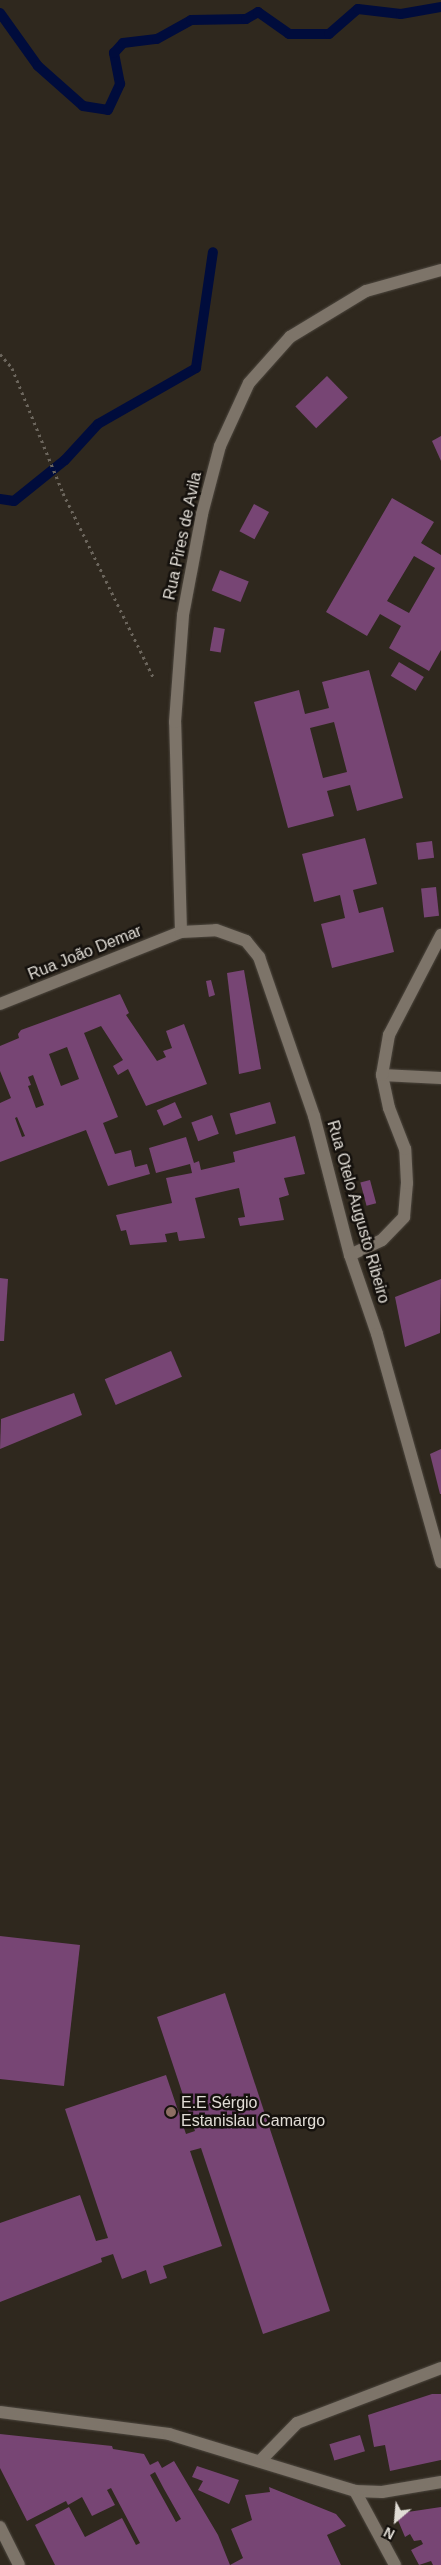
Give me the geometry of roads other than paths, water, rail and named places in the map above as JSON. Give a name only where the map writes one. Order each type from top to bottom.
[{"type":"street","name":"Rua Pires de Avila","points":[[181,932],[175,722],[183,615],[202,514],[220,446],[249,383],[290,336],[366,291],[441,270]]},
{"type":"street","name":"Rua Otelo Augusto Ribeiro","points":[[181,932],[216,930],[246,941],[259,957],[314,1116],[350,1255],[377,1334],[441,1562]]},
{"type":"street","name":"Rua João Demar","points":[[0,1004],[181,932]]},
{"type":"street","points":[[350,1255],[382,1240],[404,1217],[407,1183],[405,1149],[389,1108],[382,1075],[389,1035],[441,935]]},
{"type":"street","points":[[382,1075],[441,1078]]},
{"type":"street","points":[[260,2460],[298,2424],[441,2368]]},
{"type":"street","points":[[0,2412],[169,2434],[260,2460],[332,2486],[355,2491],[382,2492],[441,2482]]},
{"type":"street","points":[[355,2491],[395,2565]]},
{"type":"street","points":[[0,2527],[19,2565]]},
{"type":"waterway","points":[[0,13],[38,66],[83,106],[108,110],[120,84],[114,53],[123,43],[157,39],[191,20],[246,19],[258,12],[289,34],[329,34],[358,9],[401,14],[441,7]]},
{"type":"waterway","points":[[0,499],[14,501],[65,460],[98,424],[196,368],[213,252]]},
{"type":"place","name":"E.E Sérgio Estanislau Camargo","points":[[171,2112]]}]
